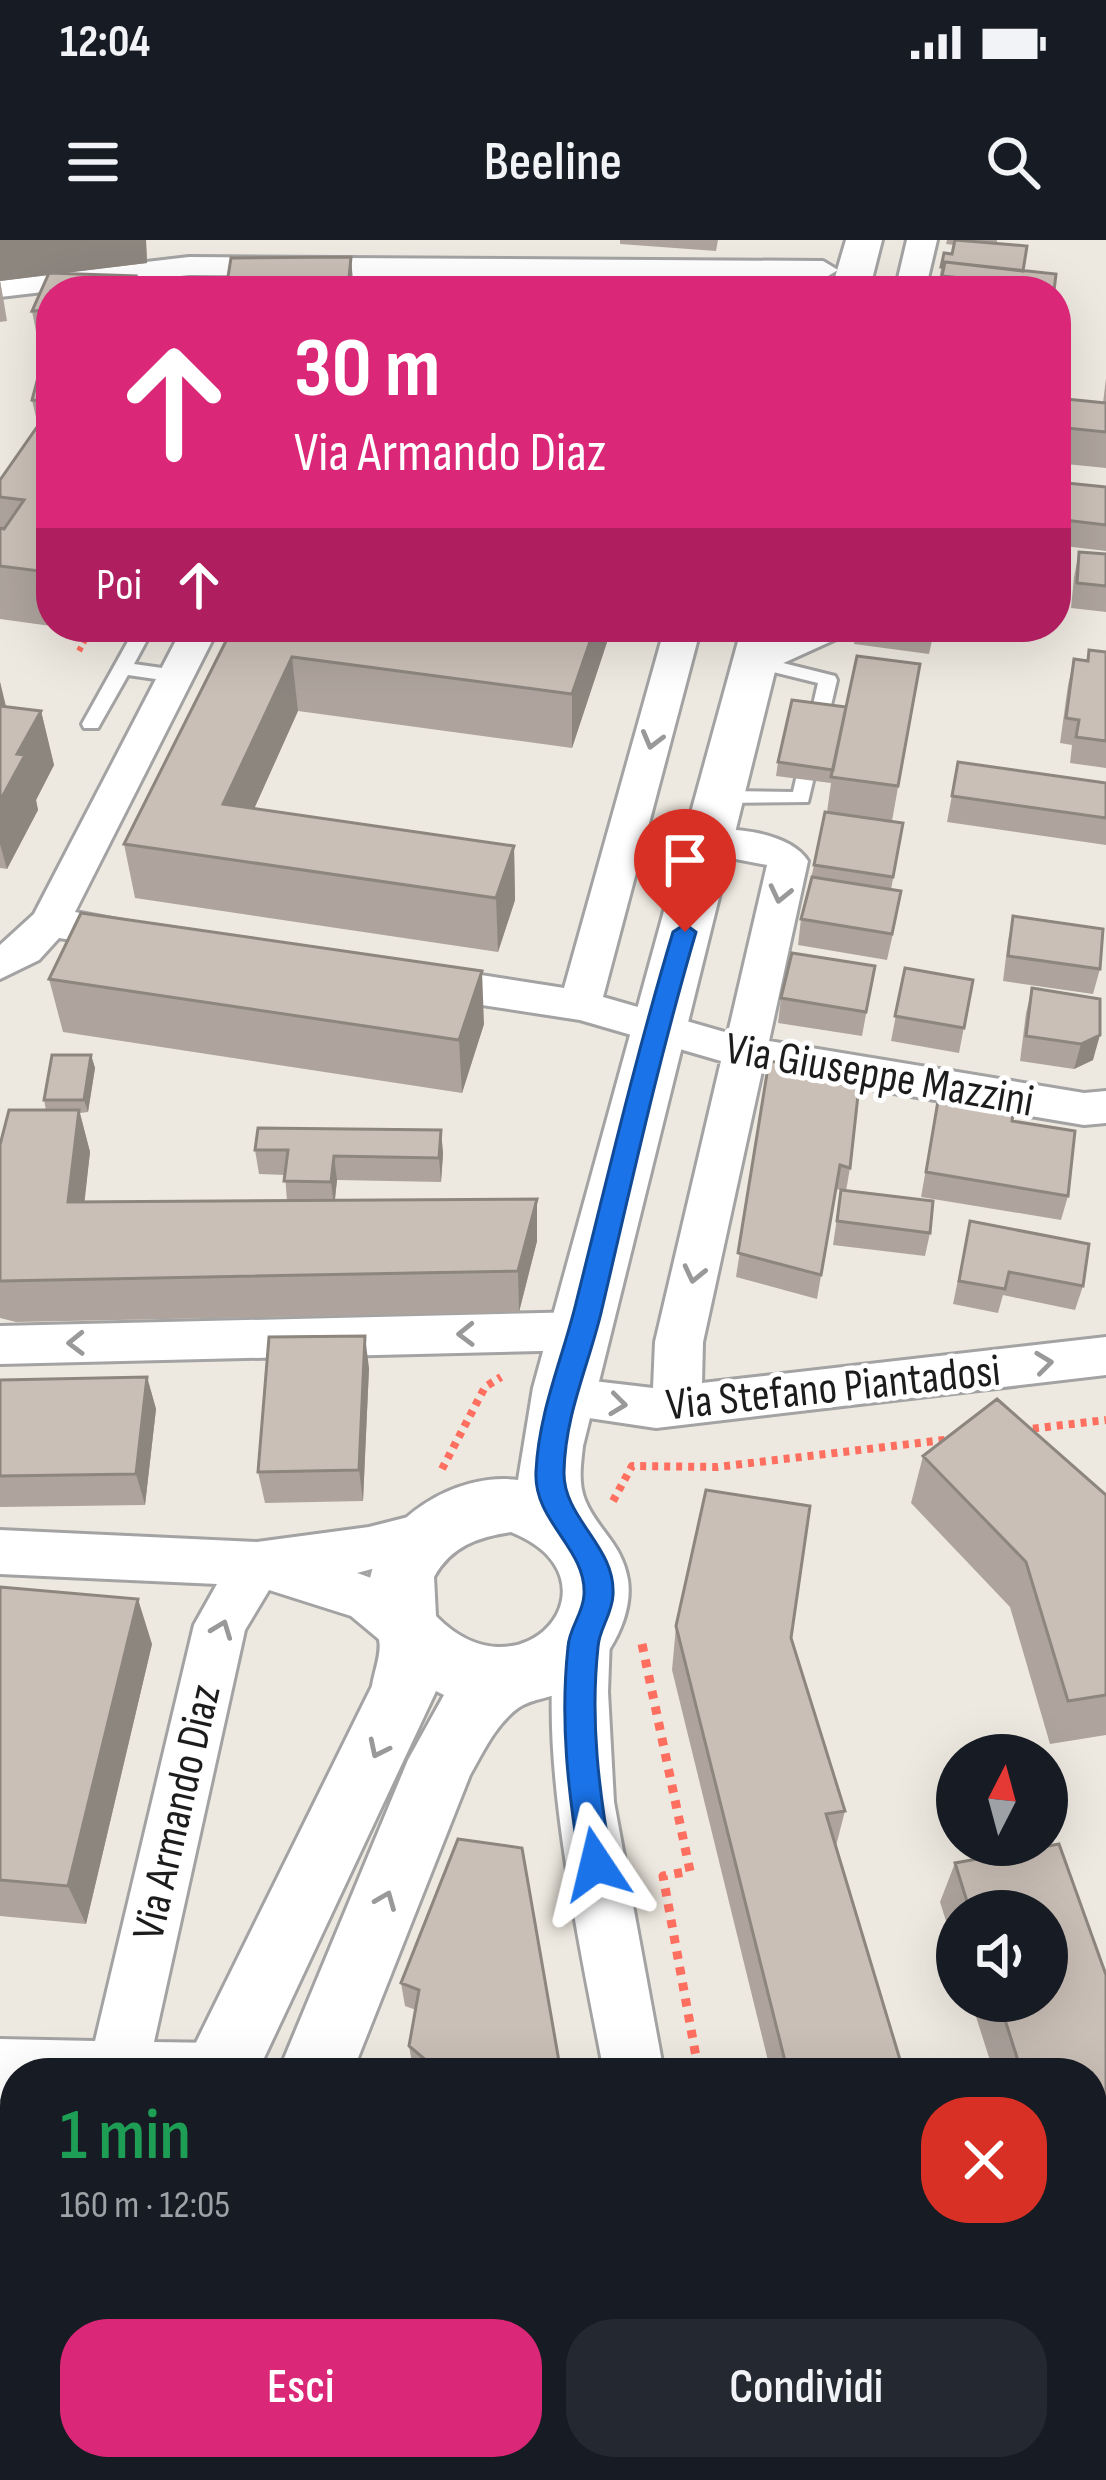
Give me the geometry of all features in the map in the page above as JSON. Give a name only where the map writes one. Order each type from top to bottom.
[{"type":"street","points":[[840,276],[864,240]]},
{"type":"street","points":[[914,276],[922,240]]},
{"type":"street","points":[[103,276],[189,266],[460,254],[589,255],[789,276]]},
{"type":"street","points":[[0,288],[36,284]]},
{"type":"street","points":[[0,964],[24,950],[50,922],[193,642]]},
{"type":"street","points":[[580,1005],[679,642]]},
{"type":"street","points":[[0,1552],[256,1564],[369,1549],[498,1480],[532,1386],[583,1331],[656,1027],[759,645]]},
{"type":"street","points":[[677,1406],[679,1342],[788,861],[714,819]]},
{"type":"street","points":[[50,922],[172,942]]},
{"type":"street","name":"Via Giuseppe Mazzini","points":[[380,974],[580,1005],[745,1053],[1084,1109],[1106,1107]]},
{"type":"street","points":[[0,1345],[583,1331]]},
{"type":"street","name":"Via Stefano Piantadosi","points":[[532,1386],[656,1408],[1106,1356]]},
{"type":"street","points":[[532,1386],[553,1501],[592,1521]]},
{"type":"street","points":[[442,1509],[513,1505],[592,1521]]},
{"type":"street","points":[[226,2058],[406,1686],[413,1637],[401,1610],[400,1583],[408,1558],[442,1509]]},
{"type":"street","points":[[592,1521],[587,1549],[599,1591],[595,1616],[612,1637]]},
{"type":"street","points":[[256,1564],[368,1598],[450,1668],[505,1679],[534,1673],[612,1637]]},
{"type":"street","name":"Via Armando Diaz","points":[[121,2058],[220,1625],[256,1564]]},
{"type":"street","points":[[612,1637],[578,1690],[581,1781],[631,2058]]},
{"type":"street","points":[[505,1679],[554,1720],[581,1781]]},
{"type":"street","points":[[321,2058],[442,1760],[470,1712],[505,1679]]},
{"type":"lane","points":[[92,724],[137,642]]},
{"type":"lane","points":[[714,819],[801,798],[828,680],[759,645]]},
{"type":"lane","points":[[122,668],[176,676]]},
{"type":"path","points":[[79,651],[84,642]]},
{"type":"path","points":[[442,1509],[485,1388],[532,1386]]},
{"type":"path","points":[[1019,1431],[1106,1420]]},
{"type":"path","points":[[592,1521],[632,1466],[717,1467],[954,1438]]},
{"type":"path","points":[[612,1637],[691,1871],[663,1876],[696,2058]]},
{"type":"building","points":[[955,240],[1027,246],[1023,271],[945,262],[941,267],[944,253],[952,254]]},
{"type":"building","points":[[351,257],[349,276],[228,276],[231,258]]},
{"type":"building","points":[[945,262],[1056,274],[1056,276],[942,276]]},
{"type":"building","points":[[49,273],[136,276],[48,276]]},
{"type":"building","points":[[1071,400],[1106,403],[1106,432],[1071,428]]},
{"type":"building","points":[[36,428],[36,571],[0,566],[0,528],[4,529],[24,500],[0,497],[0,480]]},
{"type":"building","points":[[1071,483],[1106,487],[1106,525],[1071,521]]},
{"type":"building","points":[[1079,552],[1106,554],[1106,586],[1077,583]]},
{"type":"building","points":[[225,642],[590,642],[572,694],[292,657],[223,804],[514,846],[496,898],[124,844]]},
{"type":"building","points":[[1089,650],[1106,652],[1106,741],[1076,737],[1079,720],[1066,718],[1074,659],[1088,661]]},
{"type":"building","points":[[857,656],[920,664],[898,786],[831,777]]},
{"type":"building","points":[[792,700],[846,707],[833,770],[778,762]]},
{"type":"building","points":[[0,706],[41,711],[17,754],[25,755],[0,801]]},
{"type":"building","points":[[958,762],[1106,783],[1106,818],[952,796]]},
{"type":"building","points":[[825,812],[903,823],[893,877],[814,865]]},
{"type":"building","points":[[812,877],[901,891],[892,934],[801,919]]},
{"type":"building","points":[[81,913],[482,971],[459,1040],[49,979]]},
{"type":"building","points":[[1013,916],[1103,929],[1100,969],[1008,956]]},
{"type":"building","points":[[792,953],[875,966],[866,1012],[781,998]]},
{"type":"building","points":[[905,968],[973,980],[964,1028],[895,1016]]},
{"type":"building","points":[[1032,988],[1100,999],[1100,1035],[1081,1044],[1026,1036]]},
{"type":"building","points":[[52,1055],[91,1055],[84,1100],[44,1100]]},
{"type":"building","points":[[769,1061],[860,1077],[850,1168],[840,1165],[821,1275],[738,1253]]},
{"type":"building","points":[[938,1101],[1013,1114],[1012,1121],[1075,1131],[1068,1196],[926,1172]]},
{"type":"building","points":[[9,1110],[79,1110],[68,1202],[537,1199],[518,1271],[0,1281],[0,1145]]},
{"type":"building","points":[[258,1128],[441,1130],[439,1158],[334,1156],[331,1182],[284,1181],[288,1150],[255,1150]]},
{"type":"building","points":[[841,1190],[933,1201],[930,1233],[837,1221]]},
{"type":"building","points":[[970,1221],[1089,1244],[1083,1286],[1009,1272],[1005,1289],[959,1281]]},
{"type":"building","points":[[365,1336],[359,1470],[258,1472],[269,1337]]},
{"type":"building","points":[[147,1377],[136,1474],[0,1476],[0,1380]]},
{"type":"building","points":[[997,1399],[1106,1495],[1106,1695],[1068,1701],[1026,1562],[923,1456]]},
{"type":"building","points":[[706,1490],[810,1506],[791,1638],[845,1811],[826,1814],[899,2058],[784,2058],[676,1626]]},
{"type":"building","points":[[0,1587],[138,1599],[68,1886],[0,1880]]},
{"type":"building","points":[[458,1839],[522,1848],[558,2058],[423,2058],[409,2046],[419,1990],[401,1983]]},
{"type":"building","points":[[956,1866],[1067,1866],[1106,1975],[1106,2058],[1017,2058],[1006,2022],[1068,2022],[1068,1890],[963,1890]]},
{"type":"route","points":[[596,1864],[581,1781],[578,1690],[584,1637],[595,1616],[599,1591],[596,1568],[559,1515],[549,1476],[559,1397],[583,1331],[656,1027],[685,932]]}]
